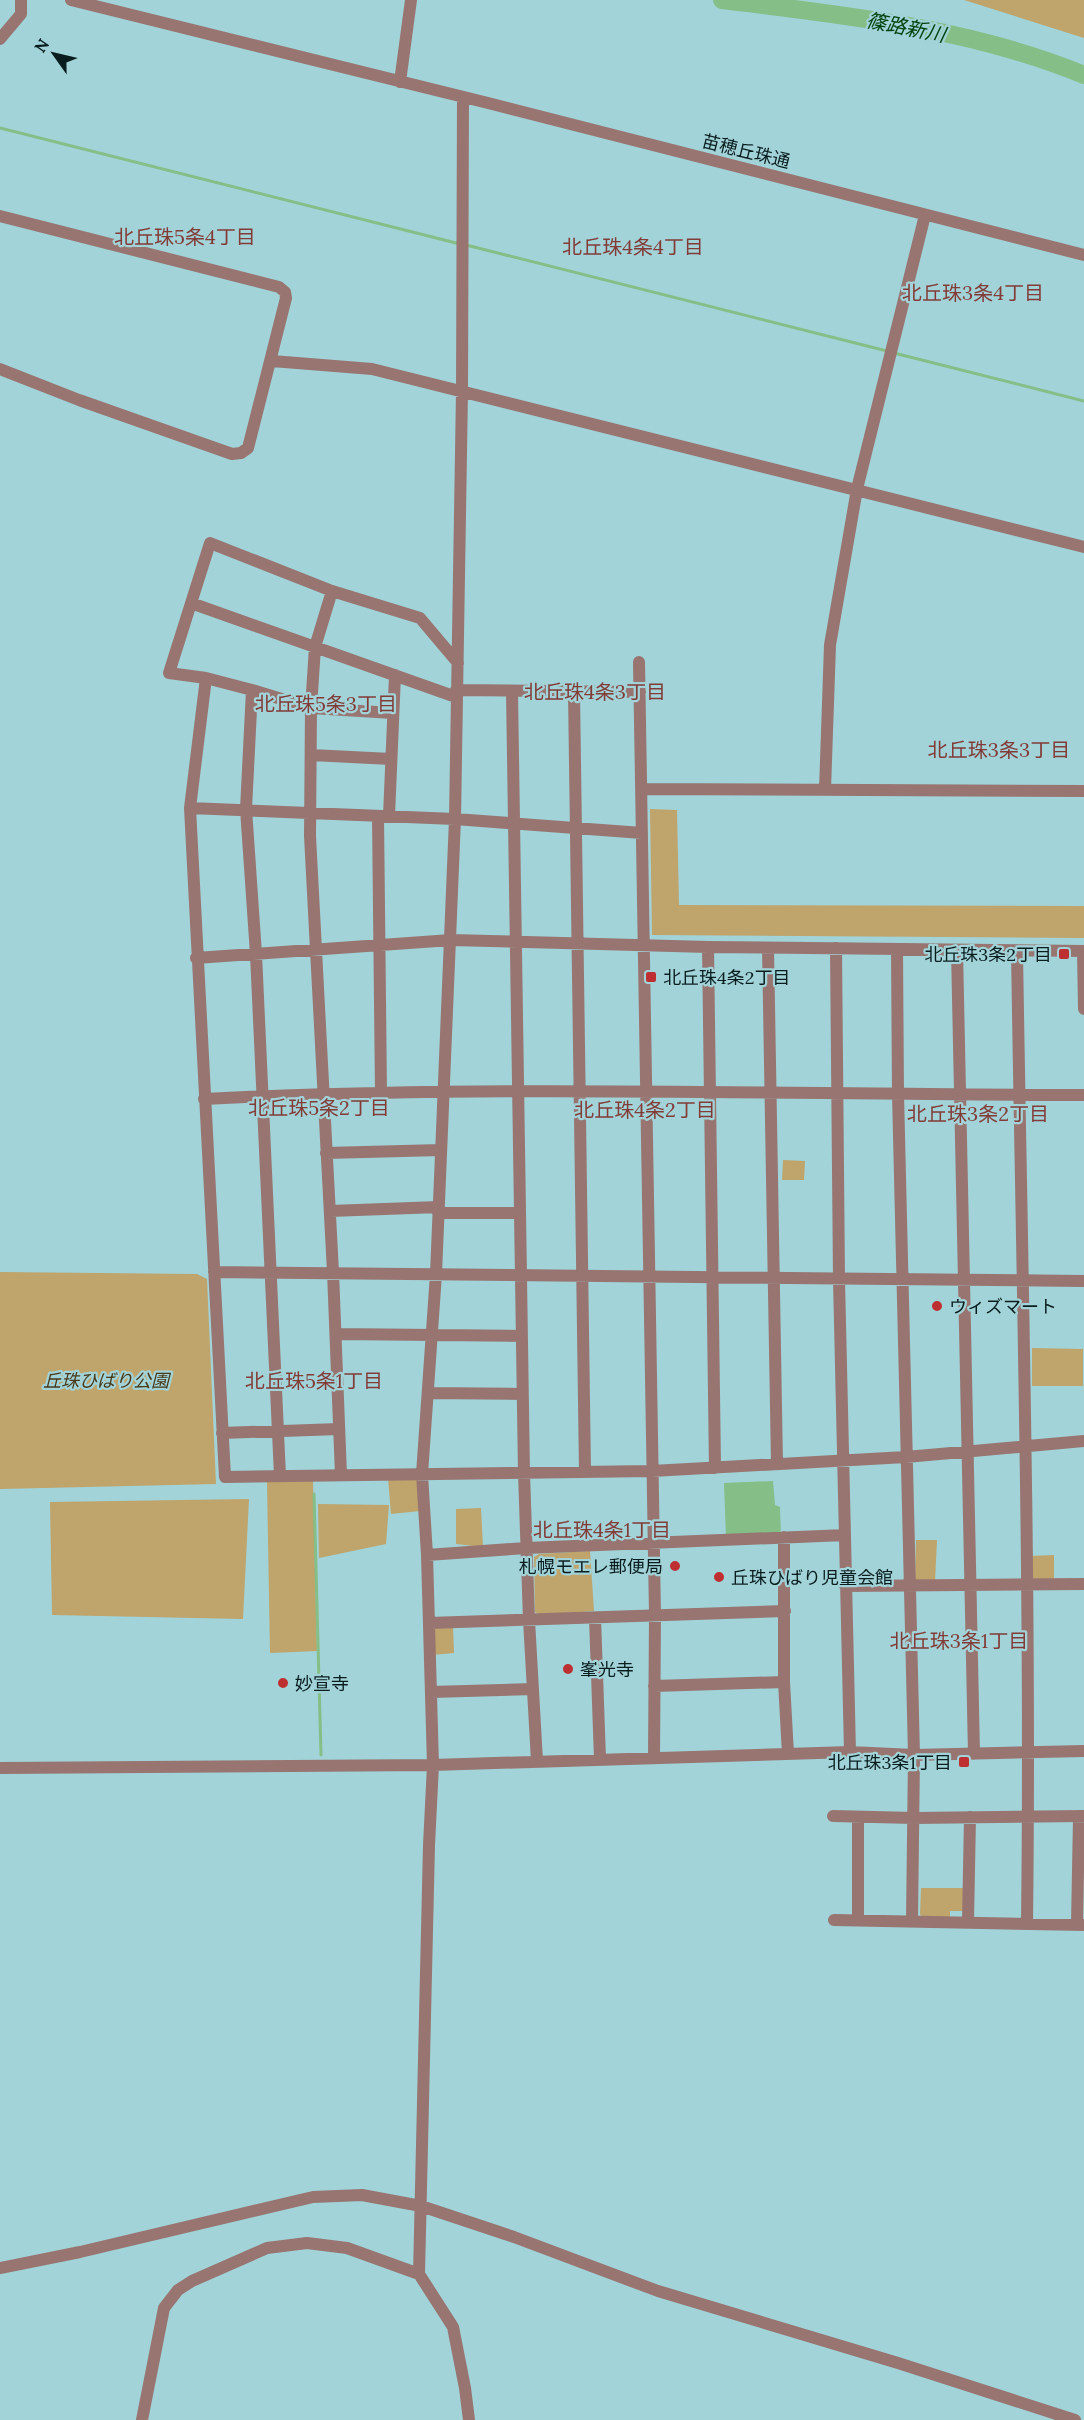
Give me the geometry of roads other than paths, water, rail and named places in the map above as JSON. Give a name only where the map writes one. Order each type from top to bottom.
[{"type":"street","points":[[0,39],[21,14],[21,0]]},
{"type":"street","name":"苗穂丘珠通","points":[[71,0],[1084,255]]},
{"type":"street","points":[[400,82],[411,0]]},
{"type":"street","points":[[463,98],[462,392],[455,819],[436,1274],[422,1474],[427,1555],[433,1765],[419,2274],[453,2327],[469,2420]]},
{"type":"street","points":[[825,790],[830,645],[857,489],[925,215]]},
{"type":"street","points":[[0,216],[279,287],[285,292],[286,298],[272,361],[248,448],[241,453],[232,454],[79,400],[0,369]]},
{"type":"street","points":[[272,361],[372,369],[1084,547]]},
{"type":"street","points":[[393,713],[311,708],[206,678],[169,673],[210,543],[332,591],[420,618],[458,663]]},
{"type":"street","points":[[332,591],[315,647],[311,708],[310,812],[341,1475]]},
{"type":"street","points":[[191,603],[395,675],[456,694],[512,691],[640,692]]},
{"type":"street","points":[[639,662],[655,1615],[654,1757]]},
{"type":"street","points":[[381,1093],[383,816],[391,759],[395,675]]},
{"type":"street","points":[[206,678],[190,808],[196,958],[225,1477],[652,1471],[906,1457],[1084,1441]]},
{"type":"street","points":[[252,690],[246,809],[256,954],[280,1476]]},
{"type":"street","points":[[512,691],[522,1394],[526,1548],[537,1761]]},
{"type":"street","points":[[574,692],[585,1472]]},
{"type":"street","points":[[311,755],[391,759]]},
{"type":"street","points":[[642,789],[1084,791]]},
{"type":"street","points":[[190,808],[455,819],[642,833]]},
{"type":"street","points":[[196,958],[451,940],[644,946],[1083,951],[1084,1009]]},
{"type":"street","points":[[708,947],[715,1467]]},
{"type":"street","points":[[768,948],[777,1464]]},
{"type":"street","points":[[836,948],[839,1280],[850,1752]]},
{"type":"street","points":[[897,949],[898,1094],[914,1755],[912,1921]]},
{"type":"street","points":[[957,950],[974,1754]]},
{"type":"street","points":[[1017,951],[1026,1446],[1027,1923]]},
{"type":"street","points":[[204,1099],[517,1090],[959,1096],[1084,1095]]},
{"type":"street","points":[[326,1153],[441,1150]]},
{"type":"street","points":[[330,1211],[439,1210],[519,1213]]},
{"type":"street","points":[[214,1272],[1084,1281]]},
{"type":"street","points":[[336,1334],[522,1336]]},
{"type":"street","points":[[428,1393],[522,1394]]},
{"type":"street","points":[[222,1433],[339,1429]]},
{"type":"street","points":[[427,1555],[526,1548],[845,1534]]},
{"type":"street","points":[[784,1537],[784,1682],[788,1754]]},
{"type":"street","points":[[845,1586],[1084,1584]]},
{"type":"street","points":[[429,1623],[785,1611]]},
{"type":"street","points":[[595,1618],[600,1759]]},
{"type":"street","points":[[654,1686],[784,1682]]},
{"type":"street","points":[[431,1692],[533,1689]]},
{"type":"street","points":[[0,1768],[433,1765],[850,1752],[914,1755],[1084,1752]]},
{"type":"street","points":[[833,1816],[914,1818],[1082,1816],[1081,1925],[834,1920]]},
{"type":"street","points":[[858,1817],[858,1920]]},
{"type":"street","points":[[968,1922],[970,1817]]},
{"type":"street","points":[[0,2268],[80,2252],[314,2197],[362,2195],[421,2206],[514,2237],[658,2291],[898,2363],[1075,2420]]},
{"type":"street","points":[[142,2420],[164,2308],[178,2290],[192,2281],[267,2248],[307,2243],[347,2248],[419,2274]]},
{"type":"waterway","name":"篠路新川","points":[[722,0],[814,11],[952,35],[1041,59],[1084,75]]},
{"type":"waterway","points":[[0,128],[460,244]]},
{"type":"waterway","points":[[466,245],[887,351]]},
{"type":"waterway","points":[[894,353],[1084,401]]},
{"type":"waterway","points":[[314,1494],[321,1755]]},
{"type":"place","name":"北丘珠3条2丁目","points":[[1064,954]]},
{"type":"place","name":"北丘珠4条2丁目","points":[[651,977]]},
{"type":"place","name":"ウィズマート","points":[[937,1306]]},
{"type":"place","name":"札幌モエレ郵便局","points":[[675,1566]]},
{"type":"place","name":"丘珠ひばり児童会館","points":[[719,1577]]},
{"type":"place","name":"峯光寺","points":[[568,1669]]},
{"type":"place","name":"妙宣寺","points":[[283,1683]]},
{"type":"place","name":"北丘珠3条1丁目","points":[[964,1762]]},
{"type":"district","name":"北丘珠5条4丁目","points":[[185,236]]},
{"type":"district","name":"北丘珠4条4丁目","points":[[633,246]]},
{"type":"district","name":"北丘珠3条4丁目","points":[[973,292]]},
{"type":"district","name":"北丘珠4条3丁目","points":[[595,691]]},
{"type":"district","name":"北丘珠5条3丁目","points":[[326,703]]},
{"type":"district","name":"北丘珠3条3丁目","points":[[999,749]]},
{"type":"district","name":"北丘珠5条2丁目","points":[[319,1107]]},
{"type":"district","name":"北丘珠4条2丁目","points":[[645,1109]]},
{"type":"district","name":"北丘珠3条2丁目","points":[[978,1113]]},
{"type":"district","name":"北丘珠5条1丁目","points":[[314,1380]]},
{"type":"district","name":"北丘珠4条1丁目","points":[[602,1529]]},
{"type":"district","name":"北丘珠3条1丁目","points":[[959,1640]]},
{"type":"park label","name":"丘珠ひばり公園","points":[[106,1380]]}]
